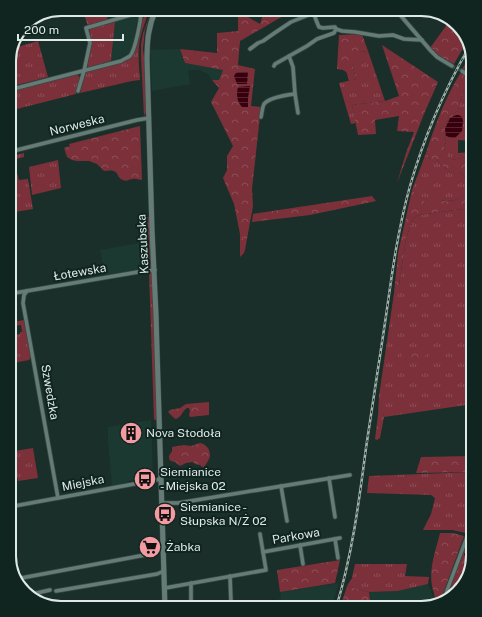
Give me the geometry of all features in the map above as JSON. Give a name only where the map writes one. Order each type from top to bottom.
[{"type":"main road","name":"Kaszubska","points":[[153,16],[147,43],[165,601]]},
{"type":"street","points":[[78,91],[90,43],[86,28],[127,16]]},
{"type":"street","points":[[16,88],[121,61],[130,55],[135,48],[141,16]]},
{"type":"street","points":[[250,49],[291,22],[303,16]]},
{"type":"street","points":[[315,16],[319,27],[323,28],[335,27],[336,29],[342,31],[379,36],[392,34],[404,39],[422,40]]},
{"type":"street","points":[[401,16],[437,57],[452,66]]},
{"type":"street","points":[[274,66],[317,39],[334,33],[336,29]]},
{"type":"street","points":[[288,56],[293,67],[298,113]]},
{"type":"street","points":[[462,71],[466,74]]},
{"type":"street","points":[[261,117],[266,103],[278,97],[295,94]]},
{"type":"street","name":"Norweska","points":[[16,150],[149,118]]},
{"type":"street","name":"Łotewska","points":[[16,293],[155,270]]},
{"type":"street","name":"Szwedzka","points":[[27,291],[24,295],[23,303],[58,498]]},
{"type":"street","points":[[162,503],[178,503],[350,475]]},
{"type":"street","points":[[329,478],[335,517]]},
{"type":"street","name":"Miejska","points":[[16,506],[161,479]]},
{"type":"street","points":[[281,486],[287,521]]},
{"type":"street","points":[[260,534],[263,552]]},
{"type":"street","name":"Parkowa","points":[[165,588],[266,570],[263,552],[340,538]]},
{"type":"street","points":[[335,539],[338,558]]},
{"type":"street","points":[[446,593],[466,540]]},
{"type":"street","points":[[300,546],[304,564]]},
{"type":"street","points":[[22,578],[145,555]]},
{"type":"street","points":[[56,591],[157,574],[164,571]]},
{"type":"street","points":[[230,576],[231,601]]},
{"type":"street","points":[[191,583],[192,601]]},
{"type":"street","points":[[36,593],[50,590]]},
{"type":"shaded area","points":[[134,16],[140,17],[137,22],[133,50],[130,54],[111,61],[115,22]]},
{"type":"shaded area","points":[[180,49],[185,63],[223,70],[219,80],[212,80],[208,74],[200,70],[188,70],[190,84],[152,91],[150,50]]},
{"type":"shaded area","points":[[238,72],[248,72],[247,84],[237,84],[234,76]]},
{"type":"shaded area","points":[[250,86],[248,107],[242,107],[237,98],[238,87]]},
{"type":"shaded area","points":[[456,115],[462,117],[462,131],[455,138],[452,138],[446,136],[445,129],[450,118]]},
{"type":"shaded area","points":[[145,242],[146,269],[105,275],[100,250]]},
{"type":"shaded area","points":[[151,420],[153,475],[112,486],[108,427]]},
{"type":"shaded area","points":[[339,583],[333,601],[270,601],[281,599],[280,592]]},
{"type":"shaded area","points":[[428,584],[434,599],[427,601],[370,601],[369,592],[398,591]]},
{"type":"green space","points":[[84,16],[107,16],[108,20],[88,26]]},
{"type":"green space","points":[[145,16],[147,16],[139,46],[140,80],[80,93],[86,72],[121,62],[131,57],[136,48],[140,23]]},
{"type":"green space","points":[[149,16],[145,30],[143,49],[145,64],[146,112],[144,116],[141,57],[143,33]]},
{"type":"green space","points":[[238,16],[246,16],[260,24],[263,16],[283,16],[240,41],[238,65],[255,69],[251,106],[261,107],[252,189],[253,206],[245,250],[240,257],[240,234],[234,204],[223,178],[227,170],[227,156],[233,146],[211,102],[219,88],[212,80],[219,80],[223,70],[185,63],[180,49],[217,53],[217,33],[238,31]]},
{"type":"green space","points":[[115,22],[111,61],[87,68],[92,42],[89,29]]},
{"type":"green space","points":[[447,24],[453,29],[464,47],[454,64],[437,55],[430,48]]},
{"type":"green space","points":[[362,34],[368,51],[359,52],[361,63],[352,64],[356,79],[349,81],[346,72],[337,69],[339,35]]},
{"type":"green space","points":[[38,41],[48,77],[16,85],[16,58],[18,47]]},
{"type":"green space","points":[[382,45],[438,82],[397,183],[414,132],[397,131],[399,116],[375,120],[376,134],[358,135],[352,105],[385,101],[399,96]]},
{"type":"green space","points":[[368,51],[385,101],[352,105],[356,123],[351,124],[339,83],[356,79],[352,64],[359,52]]},
{"type":"green space","points":[[466,62],[466,74],[461,71]]},
{"type":"green space","points":[[461,72],[466,76],[466,91],[464,91],[460,101],[458,111],[449,116],[445,129],[446,142],[444,147],[448,154],[448,160],[466,157],[466,179],[463,174],[459,172],[450,172],[438,161],[431,159],[426,153],[450,92]]},
{"type":"green space","points":[[76,75],[80,78],[76,94],[16,109],[16,90]]},
{"type":"green space","points":[[464,91],[466,91],[466,141],[458,140],[458,153],[466,152],[466,157],[448,160],[446,158],[447,154],[444,147],[446,142],[445,129],[449,116],[458,111]]},
{"type":"green space","points":[[140,126],[142,180],[134,179],[124,181],[115,172],[109,170],[104,171],[97,164],[89,161],[72,160],[67,157],[64,148],[70,146],[69,144]]},
{"type":"green space","points":[[24,153],[24,157],[16,159],[16,155]]},
{"type":"green space","points":[[426,153],[431,159],[438,161],[450,172],[459,172],[463,174],[466,179],[466,194],[456,200],[428,204],[412,190]]},
{"type":"green space","points":[[58,160],[61,188],[32,195],[29,167]]},
{"type":"green space","points":[[16,170],[19,180],[28,179],[33,209],[16,212]]},
{"type":"green space","points":[[412,190],[426,203],[430,204],[438,201],[454,200],[466,194],[466,209],[419,215],[412,220],[406,239],[399,285],[394,293],[398,253]]},
{"type":"green space","points":[[372,196],[376,201],[310,215],[252,222],[253,214]]},
{"type":"green space","points":[[466,209],[466,405],[384,417],[383,414],[378,415],[379,396],[394,293],[399,285],[406,239],[412,220],[419,215]]},
{"type":"green space","points":[[147,217],[149,217],[152,267],[149,269]]},
{"type":"green space","points":[[149,272],[153,276],[157,420],[154,419]]},
{"type":"green space","points":[[24,320],[31,357],[29,360],[16,362],[16,335],[22,332],[21,325],[16,326],[16,321]]},
{"type":"green space","points":[[415,347],[425,350],[426,355],[415,362],[407,362],[403,359],[401,354],[407,349]]},
{"type":"green space","points":[[209,402],[209,415],[190,417],[189,408],[187,408],[180,417],[176,419],[168,412],[170,410],[180,408],[186,404]]},
{"type":"green space","points":[[383,414],[384,417],[380,438],[377,440],[375,439],[378,415]]},
{"type":"green space","points":[[200,443],[206,446],[210,453],[208,461],[204,467],[193,462],[180,466],[169,459],[172,447],[184,445],[191,446]]},
{"type":"green space","points":[[33,448],[38,478],[18,481],[16,477],[16,451]]},
{"type":"green space","points":[[466,456],[466,472],[416,473],[421,457]]},
{"type":"green space","points":[[466,472],[466,533],[452,530],[423,530],[431,514],[435,498],[431,495],[367,493],[369,476]]},
{"type":"green space","points":[[440,533],[453,533],[464,536],[443,595],[435,598],[431,578],[434,556]]},
{"type":"green space","points":[[466,544],[464,570],[455,586],[449,591]]},
{"type":"green space","points":[[462,555],[466,556],[465,564],[460,578],[455,586],[449,591]]},
{"type":"green space","points":[[340,560],[335,583],[280,592],[277,570]]},
{"type":"green space","points":[[355,564],[407,564],[405,576],[429,577],[428,584],[398,591],[369,592],[347,586],[352,578]]},
{"type":"green space","points":[[347,586],[369,592],[370,601],[342,601]]},
{"type":"tunnel","points":[[452,66],[462,71]]},
{"type":"railway","points":[[338,601],[346,569],[361,488],[393,267],[406,202],[428,132],[451,80],[465,54]]},
{"type":"place","name":"Nova Stodoła","points":[[131,433]]},
{"type":"place","name":"Siemianice - Miejska 02","points":[[145,479]]},
{"type":"place","name":"Siemianice - Słupska N/Ż 02","points":[[165,514]]},
{"type":"place","name":"Żabka","points":[[150,547]]}]
